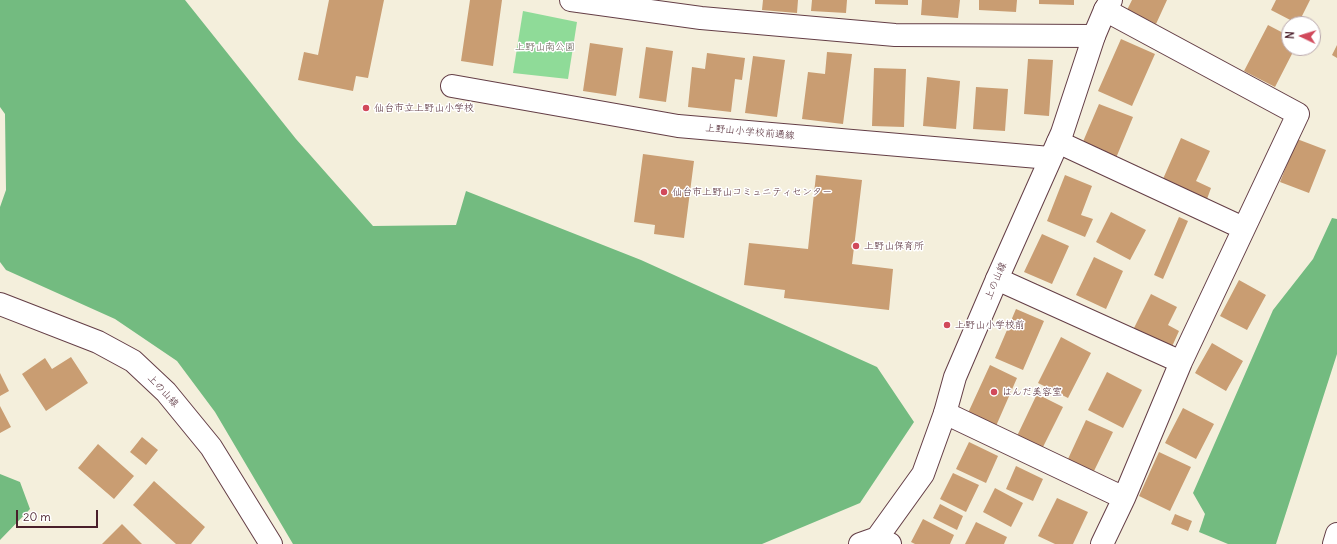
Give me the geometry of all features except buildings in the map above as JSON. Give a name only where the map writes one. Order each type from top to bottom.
[{"type":"street","points":[[571,0],[701,18],[896,35],[1094,36]]},
{"type":"street","points":[[1102,544],[1124,498],[1181,362],[1298,114],[1108,5]]},
{"type":"street","name":"上の山線","points":[[875,543],[923,474],[945,413],[955,377],[1054,150],[1094,36],[1108,5]]},
{"type":"street","name":"上野山小学校前通線","points":[[452,86],[678,126],[1054,150]]},
{"type":"street","points":[[1054,150],[1243,228]]},
{"type":"street","points":[[997,279],[1181,362]]},
{"type":"street","name":"上の山線","points":[[0,304],[98,342],[133,361],[166,392],[210,447],[271,544]]},
{"type":"street","points":[[945,413],[1124,498]]},
{"type":"street","points":[[1334,544],[1337,534]]},
{"type":"green space","points":[[0,0],[185,0],[296,139],[373,226],[456,225],[466,191],[641,260],[877,367],[914,422],[860,503],[762,544],[293,544],[215,412],[177,361],[115,319],[6,270],[0,262],[0,207],[6,190],[5,114],[0,107]]},
{"type":"green space","name":"上野山南公園","points":[[523,11],[577,22],[568,79],[513,73]]},
{"type":"green space","points":[[1332,218],[1337,219],[1337,354],[1276,544],[1228,544],[1199,532],[1205,514],[1193,493],[1273,310],[1313,259]]},
{"type":"green space","points":[[0,474],[20,482],[30,509],[0,540]]},
{"type":"place","name":"仙台市立上野山小学校","points":[[366,108]]},
{"type":"place","name":"仙台市上野山コミュニティセンター","points":[[664,192]]},
{"type":"place","name":"上野山保育所","points":[[856,246]]},
{"type":"place","name":"上野山小学校前","points":[[947,325]]},
{"type":"place","name":"はんだ美容室","points":[[994,392]]}]
